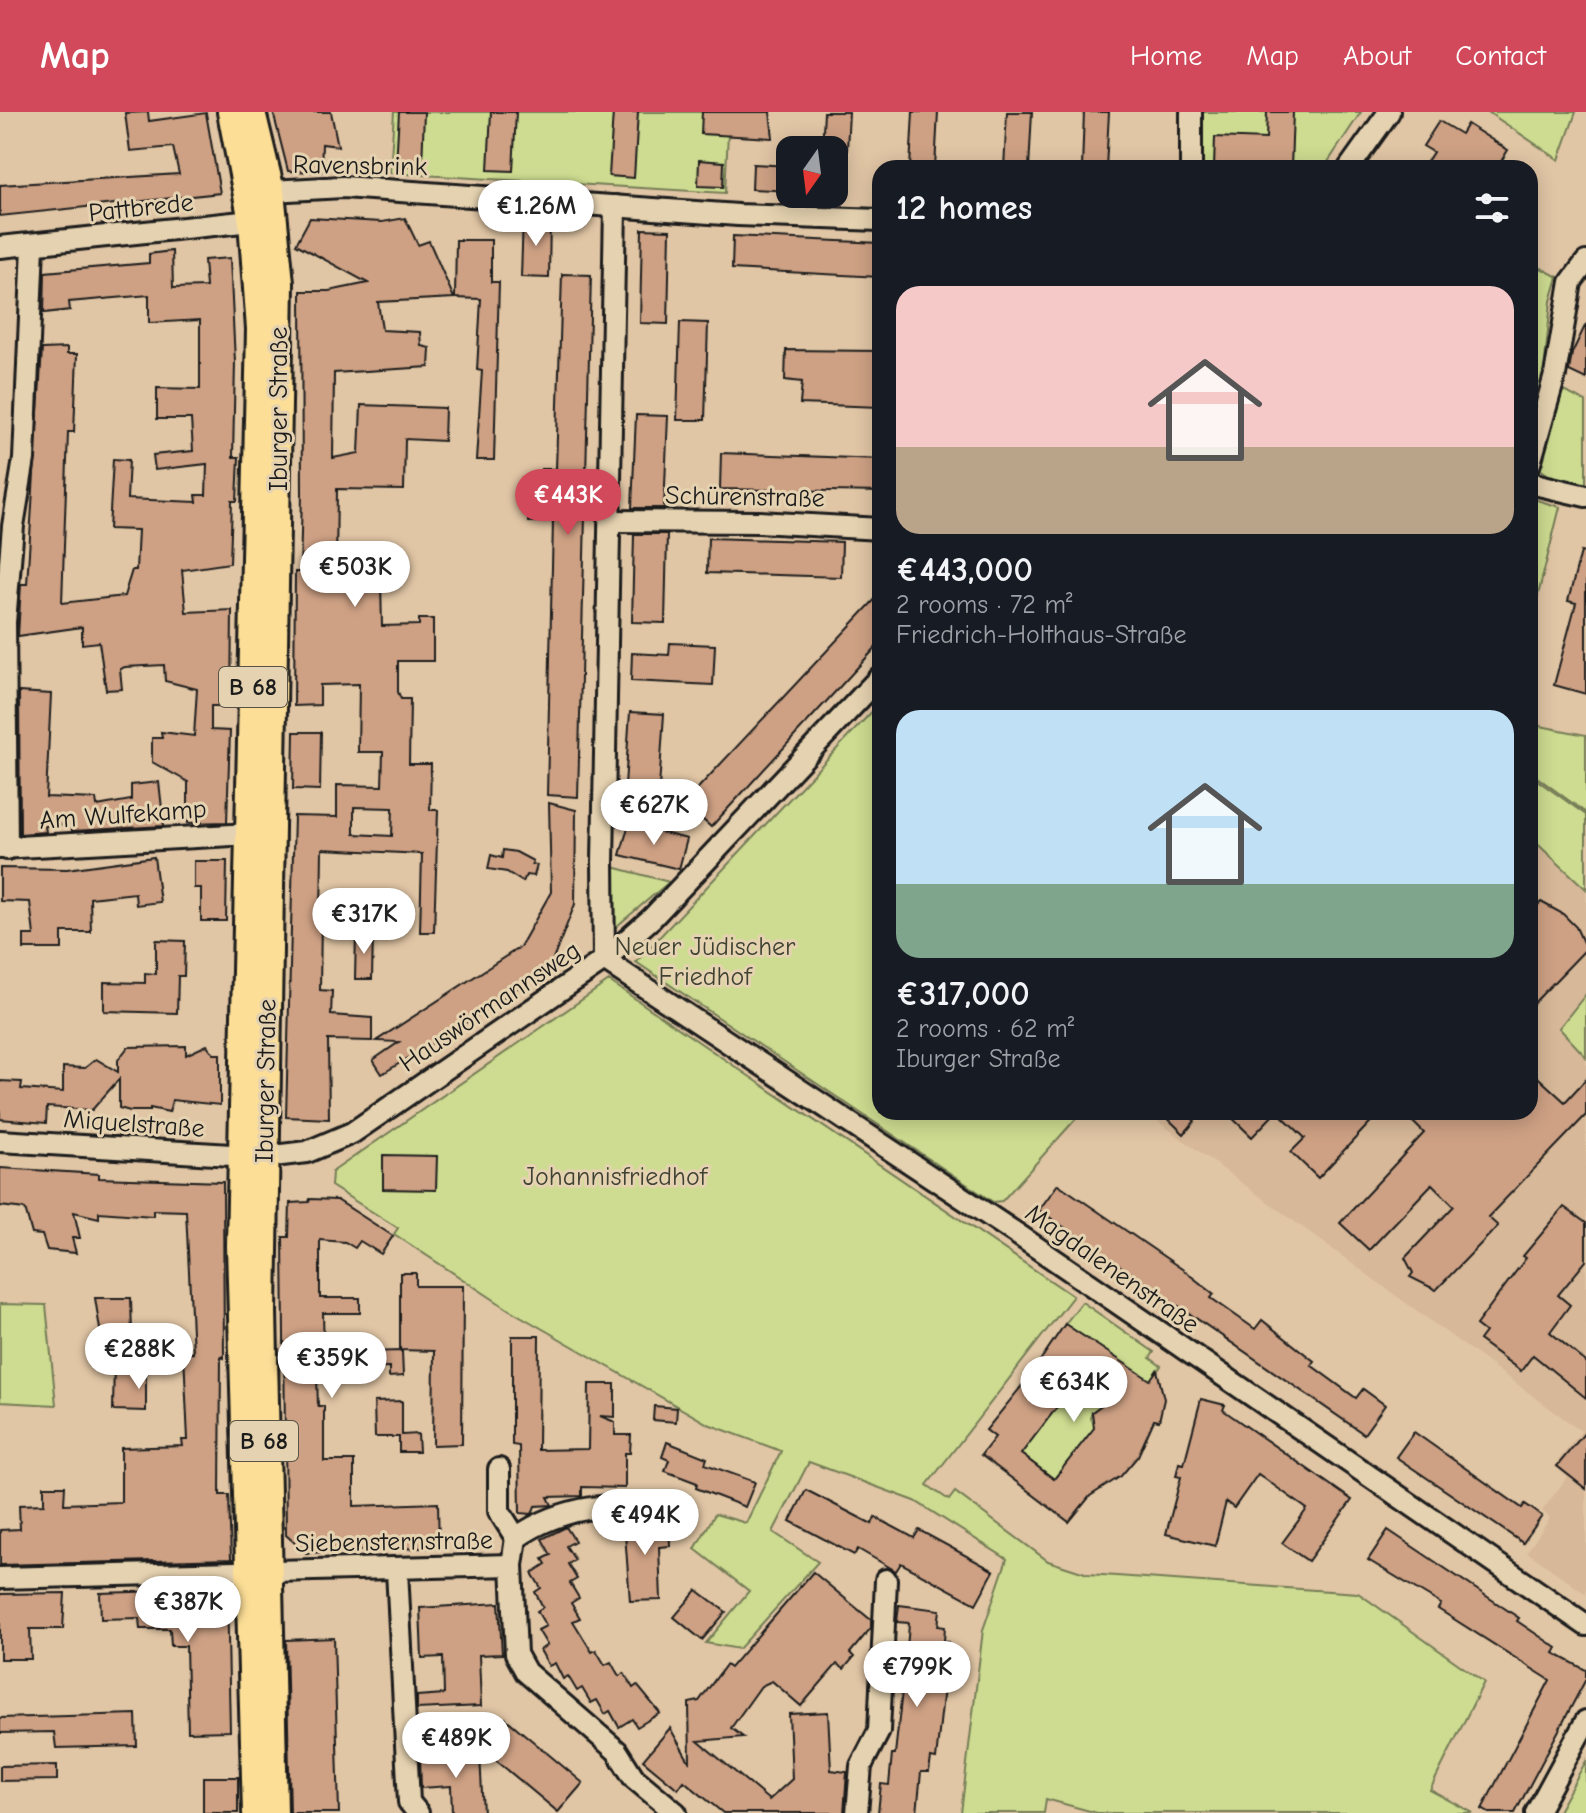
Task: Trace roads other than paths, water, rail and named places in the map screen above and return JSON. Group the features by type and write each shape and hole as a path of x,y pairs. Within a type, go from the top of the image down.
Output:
{"main road":[{"name":"Iburger Straße","path":"231,112 252,221 260,329 250,834 258,1571 256,1813"},
{"name":"Iburger Straße","path":"252,112 271,191 280,283 280,372 253,1156"},
{"name":"Iburger Straße","path":"258,1571 274,1813"}],"street":[{"path":"1191,112 1191,160"},
{"path":"1355,160 1389,112"},
{"name":"Ravensbrink","path":"271,191 343,187 872,220"},
{"path":"252,221 271,191"},
{"path":"604,960 603,862 615,206"},
{"name":"Pattbrede","path":"0,247 252,221"},
{"path":"4,848 5,622 13,526 24,459 33,246"},
{"path":"1538,435 1555,375 1571,282 1586,262"},
{"path":"1538,485 1586,496"},
{"name":"Schürenstraße","path":"610,521 759,522 872,529"},
{"name":"Hauswörmannsweg","path":"253,1156 307,1152 352,1133 604,960 661,909 872,685"},
{"name":"Am Wulfekamp","path":"4,848 250,834"},
{"name":"Magdalenenstraße","path":"604,960 1020,1236 1586,1625"},
{"name":"Miquelstraße","path":"0,1141 253,1156"},
{"path":"499,1469 499,1511 516,1538 512,1565"},
{"path":"516,1538 540,1521 580,1508 678,1506"},
{"name":"Siebensternstraße","path":"0,1578 512,1565 516,1654 526,1672 617,1751 634,1778 676,1813"},
{"path":"397,1570 409,1802 418,1813"},
{"path":"857,1813 861,1766 879,1731 886,1580"},
{"path":"1536,1813 1586,1721"}],"park label":[{"name":"Neuer Jüdischer Friedhof","path":"705,962"},
{"name":"Johannisfriedhof","path":"615,1177"}]}
